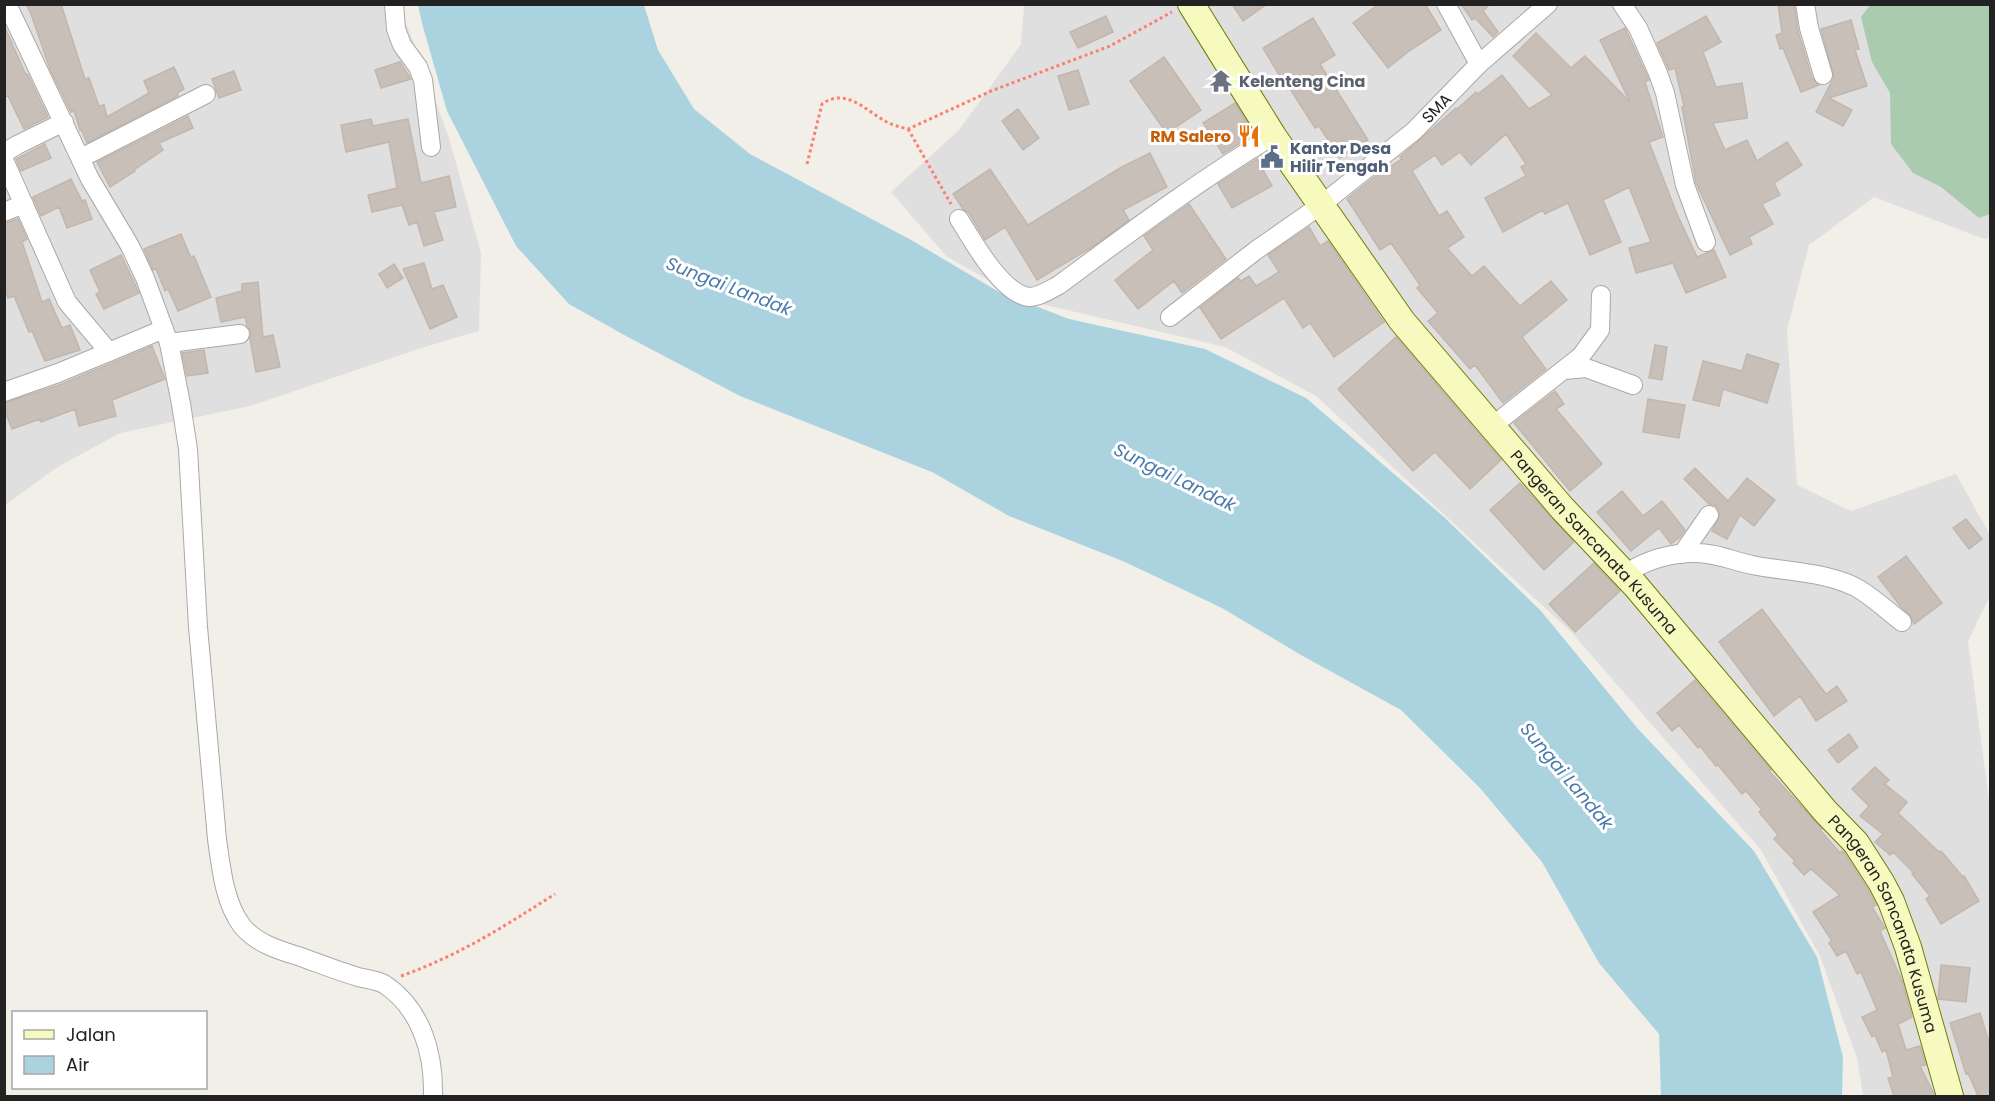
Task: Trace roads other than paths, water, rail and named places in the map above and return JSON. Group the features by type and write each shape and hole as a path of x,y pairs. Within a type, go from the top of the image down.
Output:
{"street":[{"path":"7,4 90,179 130,246 145,278 166,336 188,449 209,769 221,870 233,908 237,918 249,933 271,947 383,983 402,999 424,1036 431,1060 433,1096"},
{"path":"394,4 396,28 402,45 418,67 423,80 431,147"},
{"path":"1446,4 1479,64"},
{"name":"SMA","path":"1170,317 1255,251 1321,205 1414,131 1479,64 1548,4"},
{"path":"1622,4 1638,28 1658,73 1665,93 1680,168 1706,242"},
{"path":"1805,4 1809,28 1823,75"},
{"name":"Pangeran Sancanata Kusuma","path":"1182,8 1402,321 1562,508 1630,580 1776,755 1856,843 1891,901 1908,948 1950,1096"},
{"path":"81,158 206,94"},
{"path":"4,153 64,122"},
{"path":"959,219 1002,280 1014,291 1029,297 1040,295 1059,285 1222,166 1273,136"},
{"path":"4,160 67,302 109,352"},
{"path":"4,212 24,204"},
{"path":"1491,427 1581,356 1598,335 1602,322 1601,295"},
{"path":"4,392 109,352 166,336 240,334"},
{"path":"1564,370 1586,368 1633,385"},
{"path":"1682,554 1709,515"},
{"path":"1630,580 1639,565 1696,552 1757,566 1822,576 1846,584 1862,590 1902,622"}],"water":[{"name":"Sungai Landak","path":"418,5 644,5 658,50 694,109 750,154 913,241 999,292 1069,319 1205,349 1306,398 1444,517 1541,611 1638,729 1754,851 1817,957 1843,1057 1842,1096 1661,1096 1659,1034 1599,963 1542,862 1480,788 1401,710 1222,608 1125,562 1009,516 932,472 740,396 569,304 516,246 447,111"}],"place":[{"name":"Kelenteng Cina","path":"1221,81"},
{"name":"RM Salero","path":"1249,136"},
{"name":"Kantor Desa Hilir Tengah","path":"1272,157"}]}
